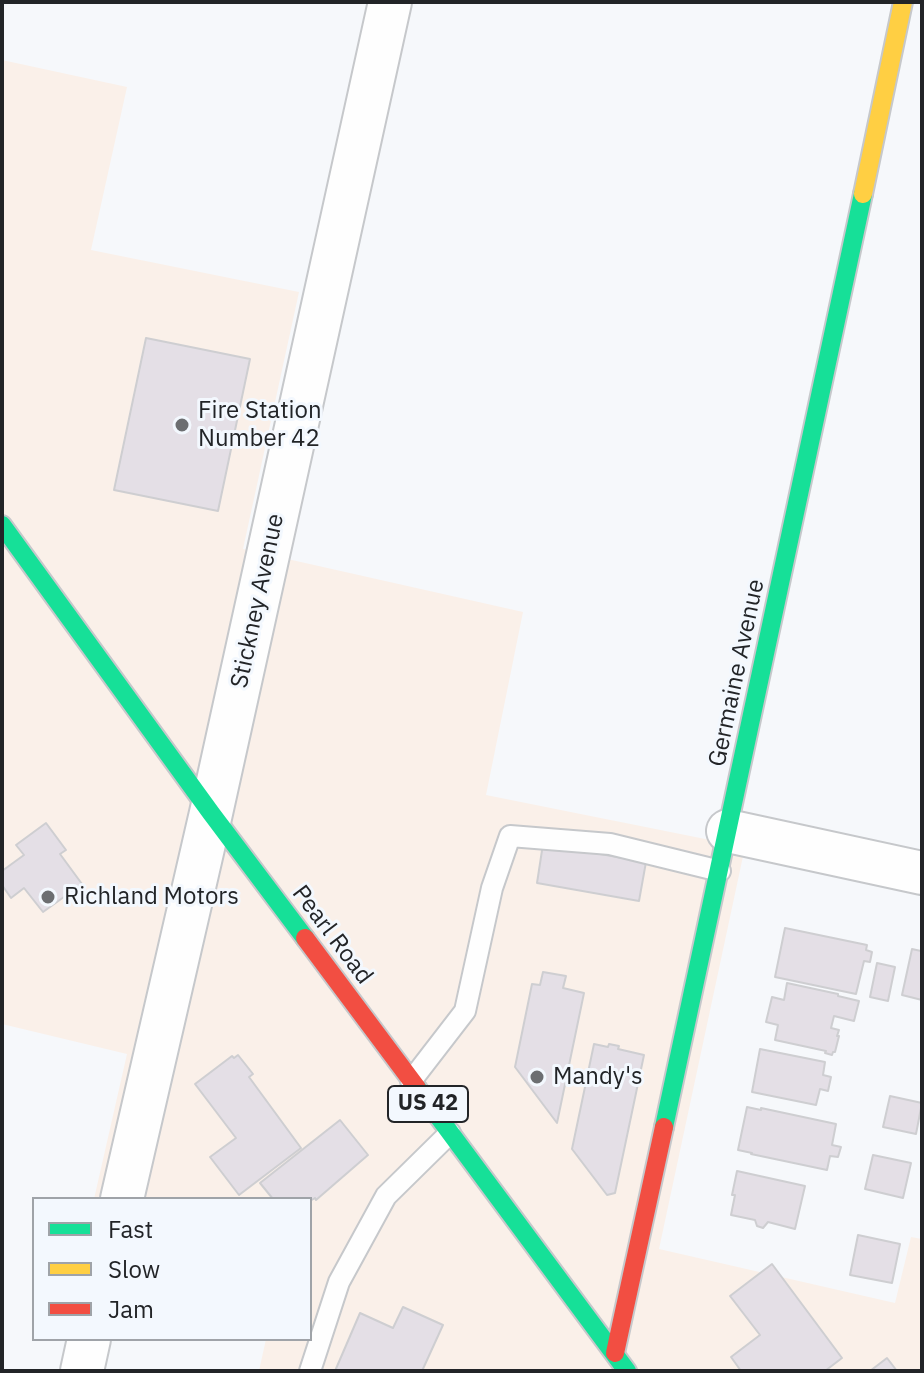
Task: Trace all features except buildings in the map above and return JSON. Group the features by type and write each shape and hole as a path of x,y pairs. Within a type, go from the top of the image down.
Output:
{"street":[{"name":"Stickney Avenue","path":"122,1197 211,813 390,2"},
{"name":"Germaine Avenue","path":"615,1353 903,2"},
{"name":"Pearl Road","path":"2,525 211,813 627,1371"},
{"path":"724,851 922,873"},
{"path":"82,1371 89,1341"}],"lane":[{"path":"411,1081 465,1011 492,888 510,836 724,851"},
{"path":"310,1371 339,1282 386,1196 450,1133"}],"shaded area":[{"path":"2,60 127,87 91,250 299,292 243,549 523,612 486,795 745,847 659,1249 895,1303 911,1237 922,1239 922,1371 259,1371 266,1341 312,1341 312,1197 94,1197 127,1054 2,1024"}],"traffic: fast":[{"path":"664,1127 863,194"},
{"path":"2,525 305,938"},
{"path":"417,1088 627,1371"}],"traffic: slow":[{"path":"863,194 903,2"}],"traffic: jam":[{"path":"305,938 417,1088"},
{"path":"615,1353 664,1127"}],"place":[{"name":"Fire Station Number 42","path":"182,425"},
{"name":"Richland Motors","path":"48,897"},
{"name":"Mandy's","path":"537,1077"}]}
